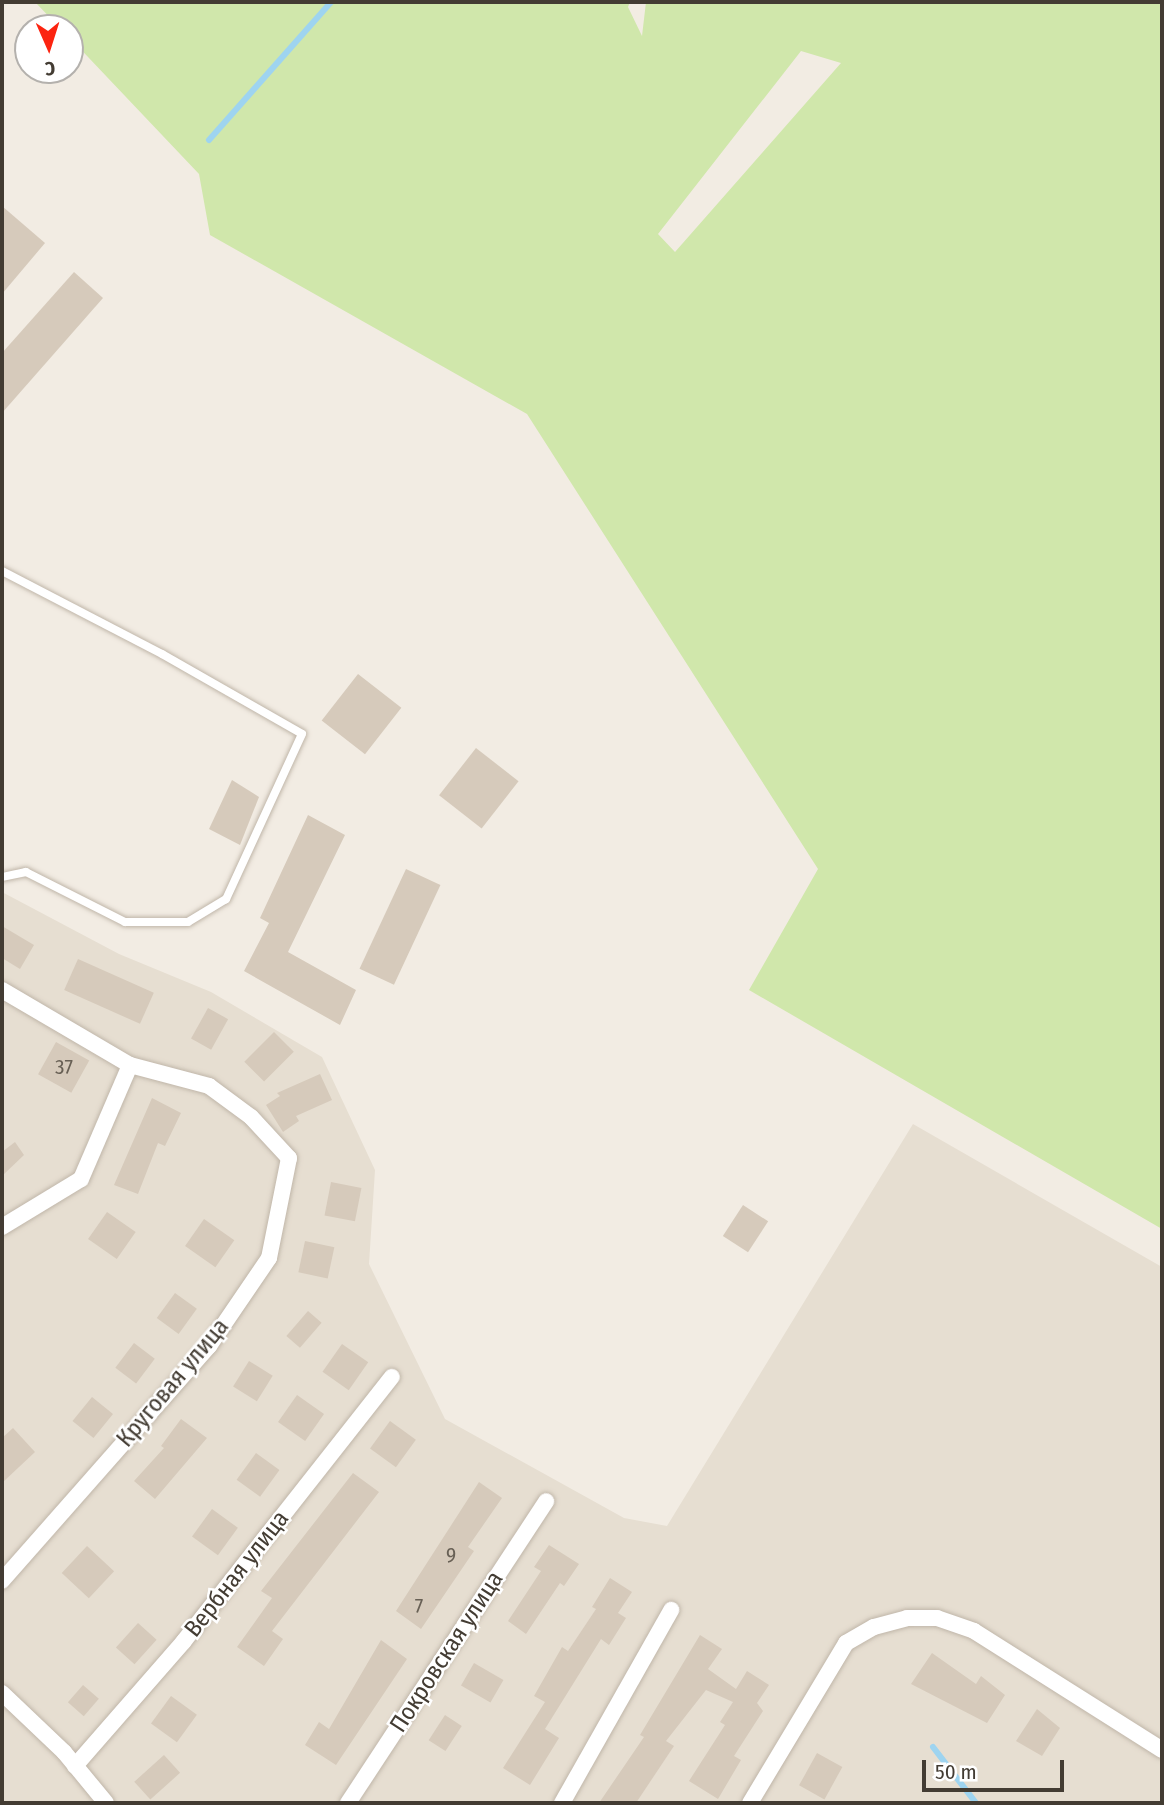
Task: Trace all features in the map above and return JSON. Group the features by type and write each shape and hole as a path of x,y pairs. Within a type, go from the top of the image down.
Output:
{"street":[{"name":"Круговая улица","path":"2,990 130,1065 209,1086 251,1117 289,1158 269,1258 209,1346 2,1581"},
{"path":"2,1227 81,1179 130,1065"},
{"name":"Вербная улица","path":"75,1766 184,1640 392,1377"},
{"name":"Покровская улица","path":"348,1803 546,1501"},
{"path":"562,1803 671,1610"},
{"path":"750,1803 846,1643 874,1627 907,1618 937,1618 975,1631 1162,1750"},
{"path":"2,1693 75,1766 106,1803"}],"lane":[{"path":"2,571 162,654 302,734 226,899 188,922 125,922 26,872 2,877"}],"shaded area":[{"path":"2,892 119,954 211,992 322,1057 375,1170 369,1264 445,1419 624,1518 667,1526 913,1124 1162,1267 1162,1803 2,1803"}],"green space":[{"path":"35,2 630,2 628,7 642,36 646,2 1162,2 1162,1229 749,990 818,869 527,414 210,235 199,174 84,53 84,14 47,14","holes":["801,51 841,63 675,252 658,234"]}],"building":[{"path":"2,206 45,243 2,294"},
{"path":"74,272 103,298 2,413 2,353"},
{"path":"358,674 401,708 365,754 322,720"},
{"path":"476,748 519,781 482,829 439,795"},
{"path":"232,780 259,797 240,845 209,829"},
{"path":"308,815 345,835 288,952 356,990 340,1025 244,971 269,923 260,918"},
{"path":"406,869 440,885 394,985 360,969"},
{"path":"2,926 34,945 20,969 2,958"},
{"path":"78,959 154,993 140,1024 64,990"},
{"path":"208,1008 228,1019 211,1050 191,1039"},
{"path":"274,1032 294,1052 264,1081 244,1062"},
{"path":"56,1042 89,1060 71,1093 38,1074"},
{"path":"320,1074 332,1100 296,1116 299,1121 283,1132 266,1105 280,1096 277,1093"},
{"path":"152,1098 181,1113 165,1146 158,1143 138,1194 114,1185"},
{"path":"15,1142 24,1155 2,1176 2,1152"},
{"path":"331,1182 361,1188 355,1221 325,1215"},
{"path":"743,1205 768,1221 748,1252 723,1236"},
{"path":"107,1212 136,1232 117,1259 88,1239"},
{"path":"204,1219 234,1240 215,1267 185,1246"},
{"path":"305,1241 334,1247 328,1279 298,1272"},
{"path":"175,1293 197,1309 179,1334 157,1318"},
{"path":"308,1311 322,1323 300,1348 286,1336"},
{"path":"134,1343 155,1359 136,1383 115,1368"},
{"path":"342,1344 368,1362 349,1390 322,1372"},
{"path":"249,1361 273,1376 257,1401 233,1386"},
{"path":"297,1395 324,1414 305,1441 278,1422"},
{"path":"92,1397 113,1414 93,1438 72,1421"},
{"path":"181,1419 207,1438 155,1499 134,1481 164,1448 161,1446"},
{"path":"390,1421 416,1440 396,1467 370,1449"},
{"path":"13,1428 35,1452 2,1483 2,1438"},
{"path":"256,1453 279,1470 260,1497 237,1480"},
{"path":"353,1473 379,1492 272,1631 283,1639 264,1666 237,1647 272,1598 261,1591"},
{"path":"479,1482 502,1498 468,1547 474,1551 421,1629 396,1611"},
{"path":"212,1509 238,1528 218,1555 192,1537"},
{"path":"549,1545 579,1564 564,1586 560,1583 526,1634 508,1621 541,1571 534,1567"},
{"path":"87,1546 114,1571 89,1598 62,1573"},
{"path":"610,1578 632,1592 618,1613 626,1618 609,1645 601,1639 545,1729 559,1738 530,1785 503,1768 545,1702 534,1696 562,1647 568,1651 596,1609 592,1607"},
{"path":"138,1623 157,1640 134,1664 116,1648"},
{"path":"700,1635 722,1649 708,1669 736,1689 747,1671 769,1685 757,1703 763,1711 734,1756 741,1760 718,1799 689,1781 725,1725 720,1722 733,1702 706,1690 666,1741 674,1746 636,1803 599,1803 644,1737 640,1735"},
{"path":"381,1640 407,1659 336,1765 305,1745 319,1722 329,1729"},
{"path":"932,1653 976,1684 981,1676 1005,1695 987,1723 911,1684"},
{"path":"474,1663 503,1680 490,1703 461,1686"},
{"path":"83,1685 99,1699 84,1716 68,1702"},
{"path":"171,1696 197,1715 177,1742 151,1724"},
{"path":"1037,1709 1060,1728 1042,1756 1016,1741"},
{"path":"445,1715 462,1726 445,1751 429,1740"},
{"path":"817,1753 842,1767 824,1799 799,1785"},
{"path":"164,1755 180,1773 150,1800 134,1782"}],"waterway":[{"path":"209,140 331,2"},
{"path":"933,1747 976,1803"}]}
